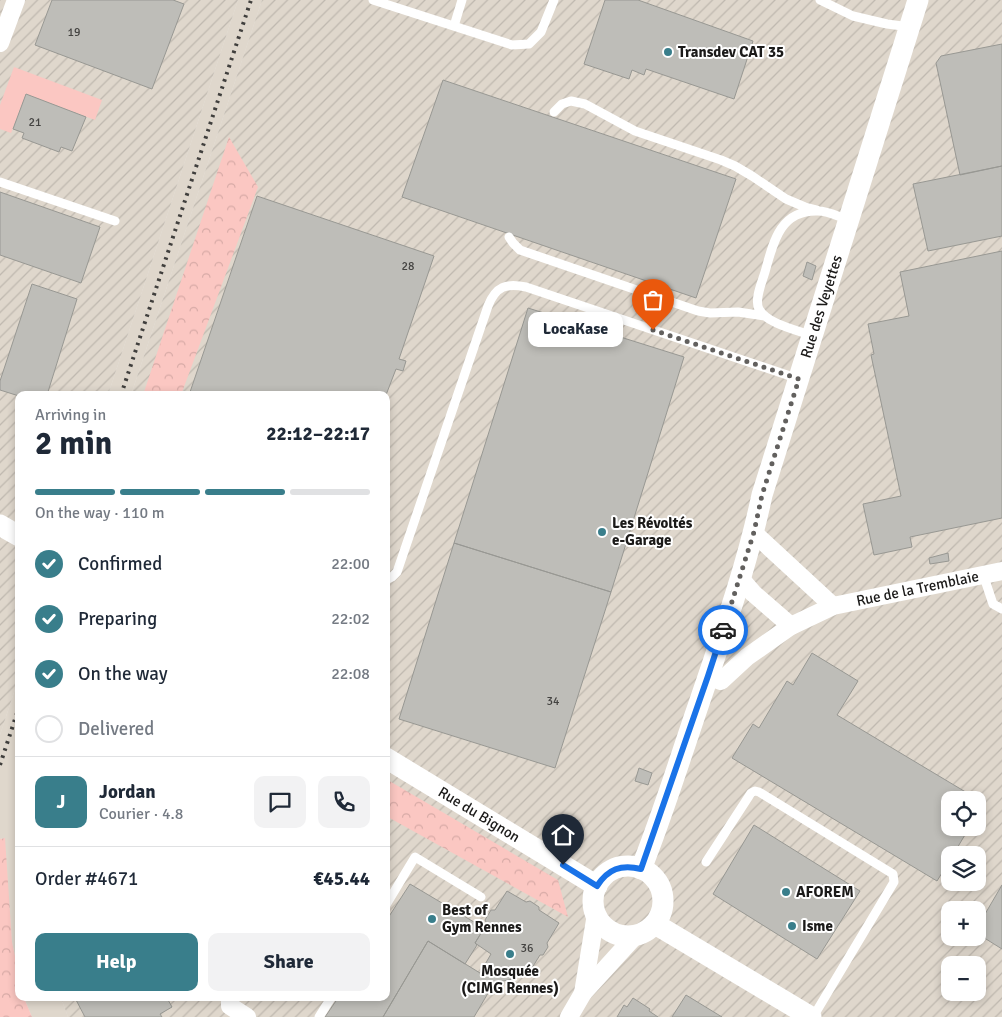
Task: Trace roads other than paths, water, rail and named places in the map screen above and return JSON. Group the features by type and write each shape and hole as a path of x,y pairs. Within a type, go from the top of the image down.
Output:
{"street":[{"path":"0,43 16,0"},
{"name":"Rue des Veyettes","path":"641,869 740,578 754,532 762,495 919,0"},
{"path":"0,524 15,533"},
{"path":"754,532 834,606"},
{"name":"Rue de la Tremblaie","path":"708,676 721,680 747,657 792,626 834,606 1002,571"},
{"path":"740,578 753,593 792,626"},
{"name":"Rue du Bignon","path":"390,760 597,886"},
{"path":"631,866 641,869 658,883 662,893 663,904 660,915 655,924 646,931 636,935 627,936 608,930 596,914 593,905 597,886 602,877 621,867 631,866"},
{"path":"583,993 596,914"},
{"path":"655,924 812,1017"},
{"path":"569,1017 583,993 636,935"},
{"path":"230,1001 230,1006 247,1017"}],"lane":[{"path":"373,0 512,45 529,44 541,32 554,0"},
{"path":"454,26 462,0"},
{"path":"820,0 854,16 910,27"},
{"path":"554,112 562,104 571,101 585,104 635,132 735,166 786,199 805,207 849,220"},
{"path":"0,182 114,222"},
{"path":"813,336 776,323 765,316 758,308 758,295 776,236 781,226 798,214 817,210"},
{"path":"509,237 520,250 698,311 710,313 738,312 765,316"},
{"path":"390,579 397,572 491,298 502,287 510,285 526,287 799,379"},
{"path":"983,574 993,604 1002,609"},
{"path":"706,862 751,793 755,791 893,874 894,882 812,1017"},
{"path":"390,898 415,857 481,898"},
{"path":"319,1017 328,1001"}],"railway":[{"path":"122,391 251,0"},
{"path":"0,765 15,719"}],"place":[{"name":"Transdev CAT 35","path":"668,52"},
{"name":"LocaKase","path":"653,330"},
{"name":"Les Révoltés e-Garage","path":"602,532"},
{"name":"AFOREM","path":"786,892"},
{"name":"Best of Gym Rennes","path":"432,919"},
{"name":"Isme","path":"792,926"},
{"name":"Mosquée (CIMG Rennes)","path":"510,954"}]}
